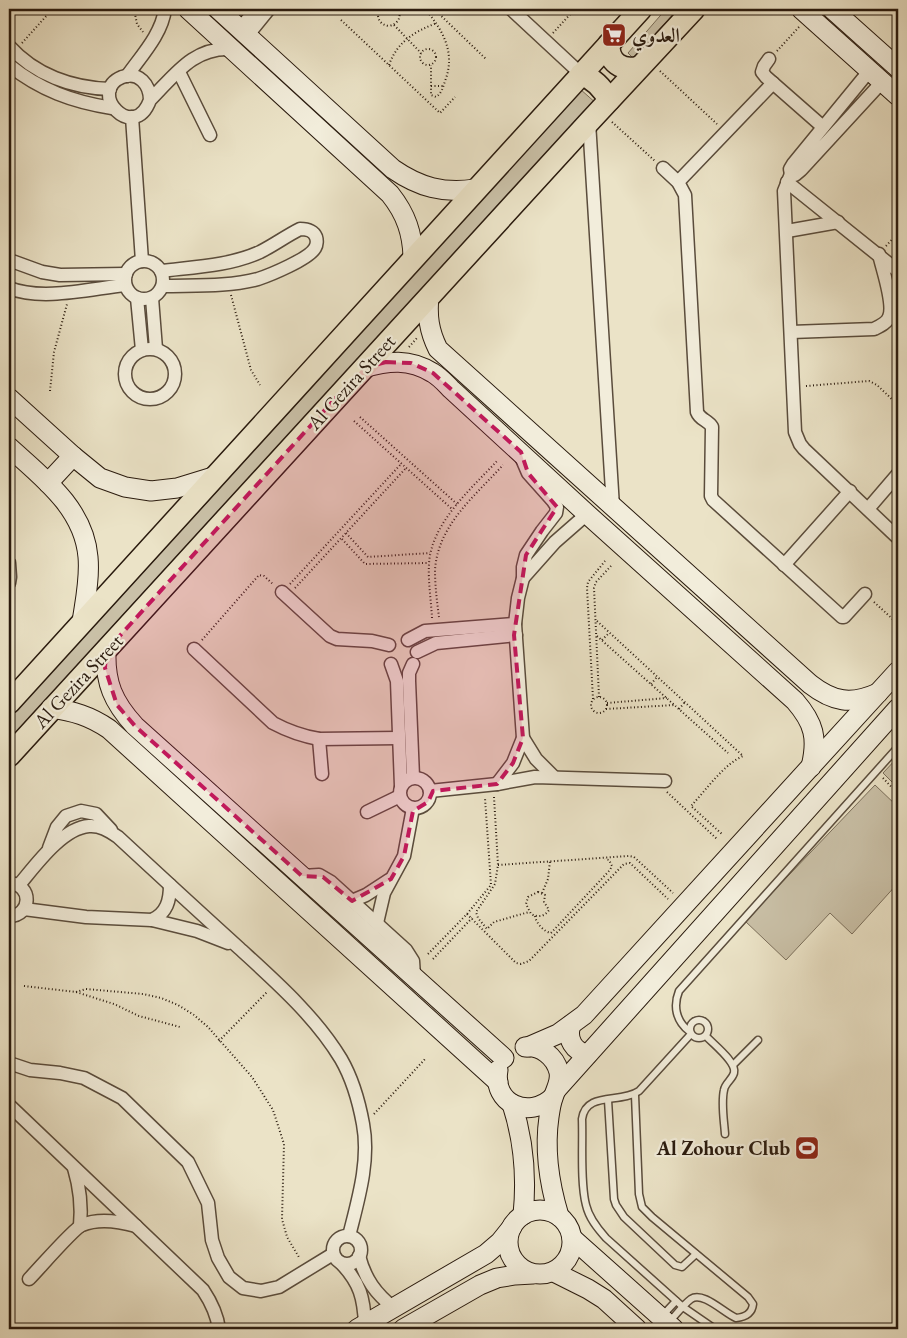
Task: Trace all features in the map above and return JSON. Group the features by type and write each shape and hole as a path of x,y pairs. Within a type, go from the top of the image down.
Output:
{"main road":[{"name":"Al Gezira Street","path":"9,703 413,260 475,189 641,9"},
{"name":"Al Gezira Street","path":"9,756 599,110 694,9"},
{"path":"609,44 611,58 618,66 628,69 643,63"},
{"path":"581,74 601,87 599,110"}],"street":[{"path":"127,76 162,24 165,9"},
{"path":"188,9 380,184 397,203 408,224 413,260"},
{"path":"218,9 393,169 412,181 436,190 456,191 475,189"},
{"path":"243,32 257,9"},
{"path":"243,32 269,9"},
{"path":"511,9 581,74"},
{"path":"832,9 898,68"},
{"path":"805,12 898,96"},
{"path":"150,100 198,55 208,50 232,49"},
{"path":"10,52 59,80 93,89 110,89"},
{"path":"769,59 762,72 822,127"},
{"path":"9,65 37,85 55,94 83,103 112,108 124,116 132,117 140,114 147,108 150,92 147,85 142,79 135,76 120,78 110,89 109,99 112,108"},
{"path":"179,72 210,135"},
{"path":"876,76 822,127 791,167 784,191 793,387 796,432 800,444 898,538"},
{"path":"789,178 801,170 876,76"},
{"path":"678,182 773,84"},
{"path":"599,110 613,508"},
{"path":"132,117 142,261"},
{"path":"663,168 678,182 685,195 697,412 712,427 711,496 842,617 865,594"},
{"path":"380,184 393,169"},
{"path":"789,178 838,222 898,271"},
{"path":"787,231 838,222"},
{"path":"161,271 214,265 246,257 270,247 300,228 306,229 316,236 317,243 315,249 308,256 257,279 228,283 163,286"},
{"path":"791,332 874,329 887,321 891,310 879,254"},
{"path":"9,260 42,272 60,275 126,279"},
{"path":"142,261 150,262 161,271 163,286 157,295 145,300 137,298 128,291 126,279 130,267 135,263 142,261"},
{"path":"9,288 42,295 70,292 126,279"},
{"path":"429,296 427,315 430,333 438,349 810,684 822,693 835,699 850,701 864,699 878,693"},
{"path":"137,298 142,350"},
{"path":"152,298 156,350"},
{"path":"142,350 156,350 166,354 172,361 175,371 174,381 170,390 162,396 152,399 142,397 133,392 126,379 127,364 133,356 142,350"},
{"path":"363,368 386,362 411,363 433,373 452,389 587,514 795,700 807,714 814,731 815,749 811,767"},
{"path":"452,389 464,374"},
{"path":"9,398 100,478 125,487 151,491 176,488 216,476"},
{"path":"9,447 48,483 71,508 82,531 88,556 88,582 82,622"},
{"path":"492,785 513,763 523,738 515,629 518,598 526,556 554,516 556,507 528,472 523,463 521,452"},
{"path":"48,483 73,456"},
{"path":"868,509 898,474"},
{"path":"784,565 850,491"},
{"path":"523,578 555,542 587,514"},
{"path":"9,563 9,583"},
{"path":"284,595 330,636 337,639 390,644"},
{"path":"367,812 400,791 404,782 413,777 425,781 430,791 428,802 419,808 414,808 405,805 400,791 397,681 387,654 390,644 398,639 408,640 425,631 515,629"},
{"path":"417,652 436,643 515,629"},
{"path":"408,640 414,645 417,652 409,672 413,777"},
{"path":"194,649 273,723 295,734 319,739 398,738"},
{"path":"106,651 108,684 117,705 135,726 504,1058"},
{"path":"390,664 399,668 412,664"},
{"path":"898,670 590,1008 571,1025 550,1037 515,1050 504,1058 498,1069 498,1082 505,1098 512,1104 526,1108 534,1108 547,1102 898,708"},
{"path":"795,700 810,684"},
{"path":"51,708 82,714 96,720 121,740 498,1082"},
{"path":"121,740 135,726"},
{"path":"523,738 536,759 554,777"},
{"path":"319,739 322,774"},
{"path":"430,791 492,785 535,777 660,781"},
{"path":"377,923 382,900 404,856 414,808"},
{"path":"9,916 19,914 24,909 26,903 24,890 14,884 48,853 75,829 90,826 105,829 118,837 277,982 326,1036 342,1061 354,1087 364,1125 364,1173 349,1236"},
{"path":"302,876 313,874 323,877 377,923 406,950 412,961 414,976"},
{"path":"352,901 366,895 391,879"},
{"path":"152,920 159,916 166,907 170,896 170,885"},
{"path":"24,909 86,917 152,920 197,931 240,949"},
{"path":"571,1025 569,1035 572,1044 579,1051 588,1054"},
{"path":"473,1059 484,1051 488,1043"},
{"path":"528,1046 537,1048 551,1057 559,1072 559,1081 547,1137 547,1157 553,1196 559,1216"},
{"path":"9,1063 30,1070 84,1078 122,1098 188,1162 208,1203 212,1240 218,1258 229,1277 244,1288 261,1291 279,1287 306,1270 337,1258 352,1264 360,1256"},
{"path":"512,1104 520,1133 526,1170 525,1193 517,1221 508,1239 509,1250 514,1261 522,1269 533,1274"},
{"path":"9,1105 203,1290 211,1301 219,1329"},
{"path":"73,1166 80,1185 80,1226"},
{"path":"361,1327 481,1256 500,1242 517,1221 531,1211 541,1210 559,1216 565,1222 572,1238 572,1246 567,1261 554,1272 544,1275 515,1275 493,1280 480,1285 403,1329"},
{"path":"29,1279 80,1226 99,1221 119,1221 138,1227"},
{"path":"361,1327 362,1297 354,1279 337,1258 333,1244 340,1237 349,1236 357,1240 364,1272 371,1285 394,1308"},
{"path":"572,1238 667,1324"},
{"path":"481,1256 490,1264 493,1280"},
{"path":"588,1289 591,1274 603,1266"},
{"path":"554,1272 604,1299 637,1329"}],"lane":[{"path":"715,1329 683,1307 597,1228 586,1205 584,1192 583,1112 586,1106 592,1102 626,1098 640,1091 690,1032 690,1027 694,1022 700,1020 708,1026 708,1034 703,1038 696,1038 690,1032 681,1023 676,1013 679,991 898,747"},
{"path":"706,1036 733,1065 734,1073 725,1085 723,1092 725,1134"},
{"path":"733,1065 758,1040"},
{"path":"635,1094 640,1201 646,1213 751,1300 752,1309 747,1316 736,1318 703,1297 695,1297 667,1324"},
{"path":"608,1100 614,1198 620,1212 675,1265 682,1267 696,1254"},
{"path":"667,1324 676,1301"}],"path":[{"path":"134,9 137,24 152,41"},
{"path":"375,9 379,10 378,15 381,23 385,26 394,25 400,19 398,9"},
{"path":"425,9 437,23 446,39 450,56 447,77 441,93 436,97 431,96 431,66"},
{"path":"434,9 487,60"},
{"path":"545,41 575,9"},
{"path":"769,59 805,12"},
{"path":"10,52 49,13"},
{"path":"341,20 440,113 455,97"},
{"path":"389,65 392,56 406,38 418,30 437,23"},
{"path":"394,25 421,53 422,63 431,66"},
{"path":"421,53 428,49 435,52 437,59 431,66"},
{"path":"643,63 726,132"},
{"path":"431,86 443,86"},
{"path":"599,110 663,168"},
{"path":"879,254 898,233"},
{"path":"228,283 251,370 260,385"},
{"path":"50,392 54,352 70,292"},
{"path":"396,362 429,325"},
{"path":"793,387 869,381 877,385 898,405"},
{"path":"360,417 457,504"},
{"path":"354,422 452,509"},
{"path":"436,630 428,563 436,536 452,509 498,460"},
{"path":"284,595 401,464"},
{"path":"436,630 435,571 441,544 452,520 503,466"},
{"path":"284,595 346,533 406,468"},
{"path":"346,533 368,557 431,553"},
{"path":"341,538 365,564 428,563"},
{"path":"605,561 588,582 593,699 591,706 594,712 601,713 606,709 675,705"},
{"path":"599,697 594,588 596,582 611,566"},
{"path":"194,649 259,575 264,576 284,595"},
{"path":"588,588 594,588"},
{"path":"865,594 898,624"},
{"path":"597,622 743,756 729,765 687,810"},
{"path":"602,640 609,633"},
{"path":"597,636 728,753"},
{"path":"651,684 657,677"},
{"path":"593,699 599,697 607,703"},
{"path":"607,703 668,698"},
{"path":"679,709 685,702"},
{"path":"606,709 607,703"},
{"path":"876,771 898,794"},
{"path":"660,781 718,840"},
{"path":"492,785 498,865 495,884 476,912 478,918 487,928 494,922 528,912 535,916 543,916 549,910 545,905 545,895 542,893"},
{"path":"428,954 467,914 491,885 492,785"},
{"path":"691,806 723,835"},
{"path":"498,865 629,856 634,857 673,893"},
{"path":"535,916 539,925 546,932 551,933 610,870 612,866 608,860 603,858"},
{"path":"542,893 548,879 550,862"},
{"path":"467,914 516,963 521,964 529,961 624,864 630,863 668,899"},
{"path":"528,912 526,904 528,897 534,893 542,893"},
{"path":"433,959 472,918"},
{"path":"219,1041 277,982"},
{"path":"24,986 76,992 114,1004 139,1016 180,1027"},
{"path":"76,992 86,989 143,994 161,998 178,1005 194,1014 208,1027 252,1077 273,1110 284,1144 282,1219 287,1237 306,1270"},
{"path":"364,1125 426,1058"}],"highlighted area":[{"path":"386,362 411,363 433,373 521,452 528,473 557,507 526,555 514,635 523,738 513,763 497,784 433,791 428,802 413,811 404,856 391,879 352,901 323,877 302,876 135,726 117,705 105,668 106,651 363,368"}],"shaded area":[{"path":"666,9 678,9 633,58 628,53"},
{"path":"580,89 597,104 9,743 9,719 306,394"},
{"path":"898,757 898,788 883,773"},
{"path":"875,785 898,807 898,883 852,934 830,913 786,960 745,921"}],"place":[{"name":"العدوي","path":"614,35"},
{"name":"Al Zohour Club","path":"807,1148"}]}
